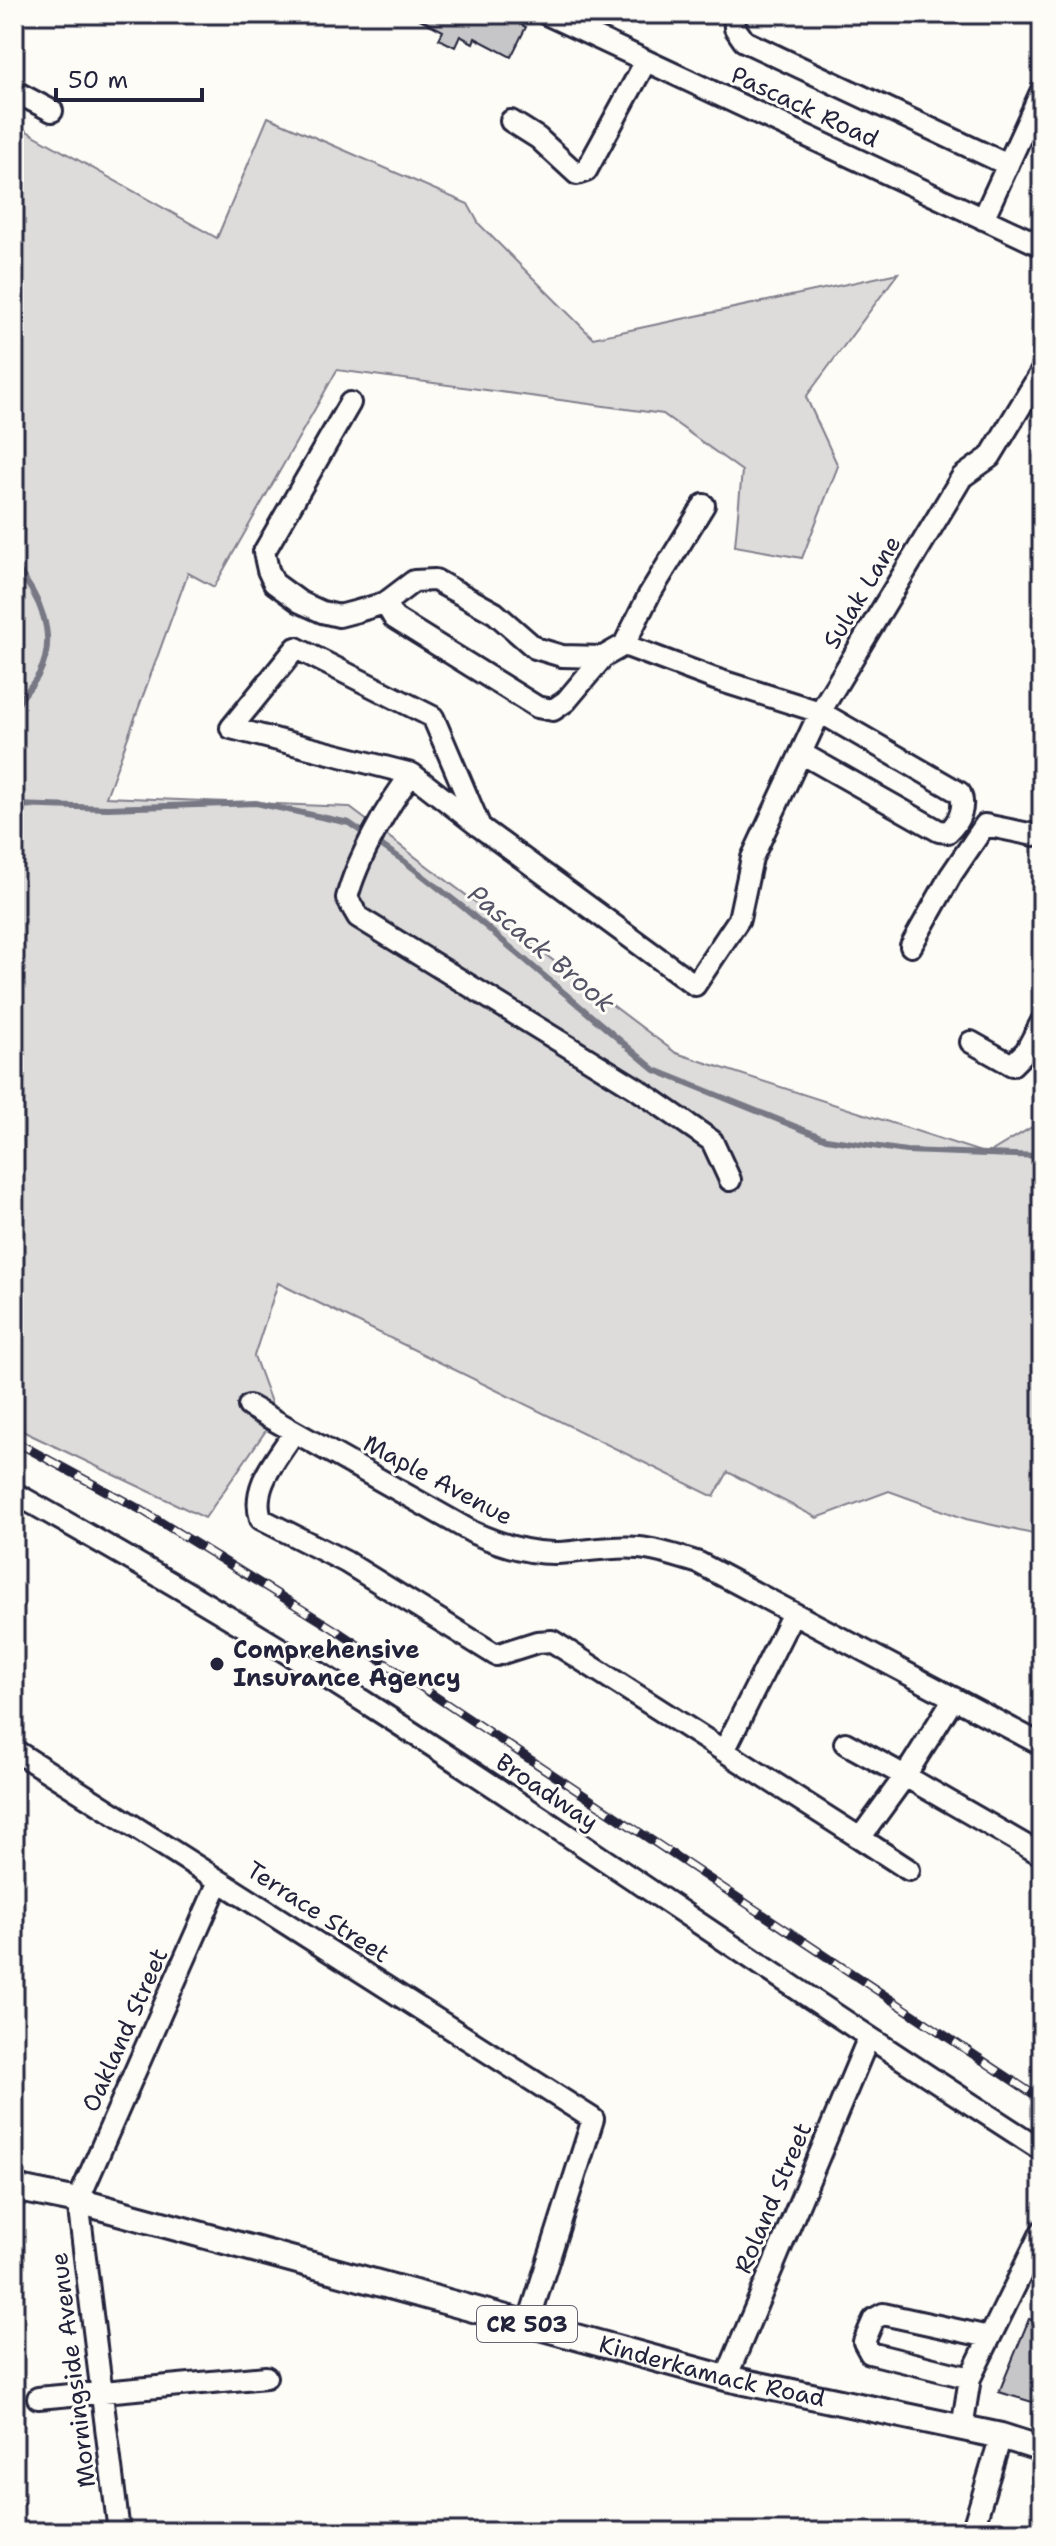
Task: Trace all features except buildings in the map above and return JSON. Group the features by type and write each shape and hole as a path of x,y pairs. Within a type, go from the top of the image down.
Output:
{"main road":[{"name":"Kinderkamack Road","path":"14,2188 78,2201 726,2378 1001,2436 1042,2449"}],"street":[{"path":"734,14 735,28 744,41 1008,165"},
{"name":"Pascack Road","path":"556,16 1042,246"},
{"path":"511,121 538,138 577,174 586,171 646,61"},
{"path":"983,219 1042,90"},
{"path":"14,91 52,111"},
{"name":"Sulak Lane","path":"480,827 695,985 739,919 752,858 820,712 962,477 990,457 1042,371"},
{"path":"350,403 264,552 274,583 300,602 339,616 385,603 414,581 435,580 495,613 535,648 562,656 603,657"},
{"path":"385,603 394,618 537,707 553,710 566,701 603,657 624,645 649,595 704,505"},
{"path":"624,645 715,679 820,712 960,793 964,802 953,827 948,832 939,831 801,753"},
{"path":"296,648 433,717 480,827 412,774 231,728 296,648"},
{"path":"412,774 400,789 352,879 347,898 358,917 637,1089 712,1141 730,1180"},
{"path":"911,946 951,875 985,825 1039,835"},
{"path":"971,1042 1012,1065 1026,1051 1042,1021"},
{"name":"Maple Avenue","path":"249,1406 474,1533 499,1544 528,1551 557,1553 637,1548 669,1553 699,1563 1042,1745"},
{"path":"294,1432 259,1488 257,1506 261,1519 346,1562 496,1655 537,1642 552,1641 909,1870"},
{"name":"Broadway","path":"14,1493 203,1602 377,1710 868,2039 1042,2150"},
{"path":"724,1751 793,1613"},
{"path":"860,1838 905,1776 954,1698"},
{"path":"845,1743 1042,1855"},
{"name":"Terrace Street","path":"14,1750 593,2119 528,2324"},
{"name":"Oakland Street","path":"78,2201 219,1881"},
{"name":"Roland Street","path":"726,2378 868,2039"},
{"name":"Morningside Avenue","path":"78,2201 119,2532"},
{"path":"962,2428 970,2378 1042,2231"},
{"path":"970,2378 870,2353 864,2342 874,2319 883,2314 989,2337"},
{"path":"38,2398 266,2377"},
{"path":"972,2532 1001,2436"}],"shaded area":[{"path":"268,117 468,204 479,224 593,338 898,273 806,397 838,466 802,558 735,546 742,471 663,414 337,370 214,587 188,573 106,797 349,807 676,1053 987,1154 1042,1121 1042,1536 966,1519 889,1491 817,1518 728,1472 714,1497 278,1283 254,1356 276,1416 205,1518 14,1427 14,124 217,238"}],"waterway":[{"name":"Pascack Brook","path":"14,565 38,603 47,645 39,674 14,711"},
{"name":"Pascack Brook","path":"14,805 108,808 256,803 349,823 464,908 655,1070 826,1139 906,1151 1042,1156"}],"railway":[{"path":"14,1441 143,1511 334,1629 1042,2100"}],"place":[{"name":"Comprehensive Insurance Agency","path":"217,1664"}]}
